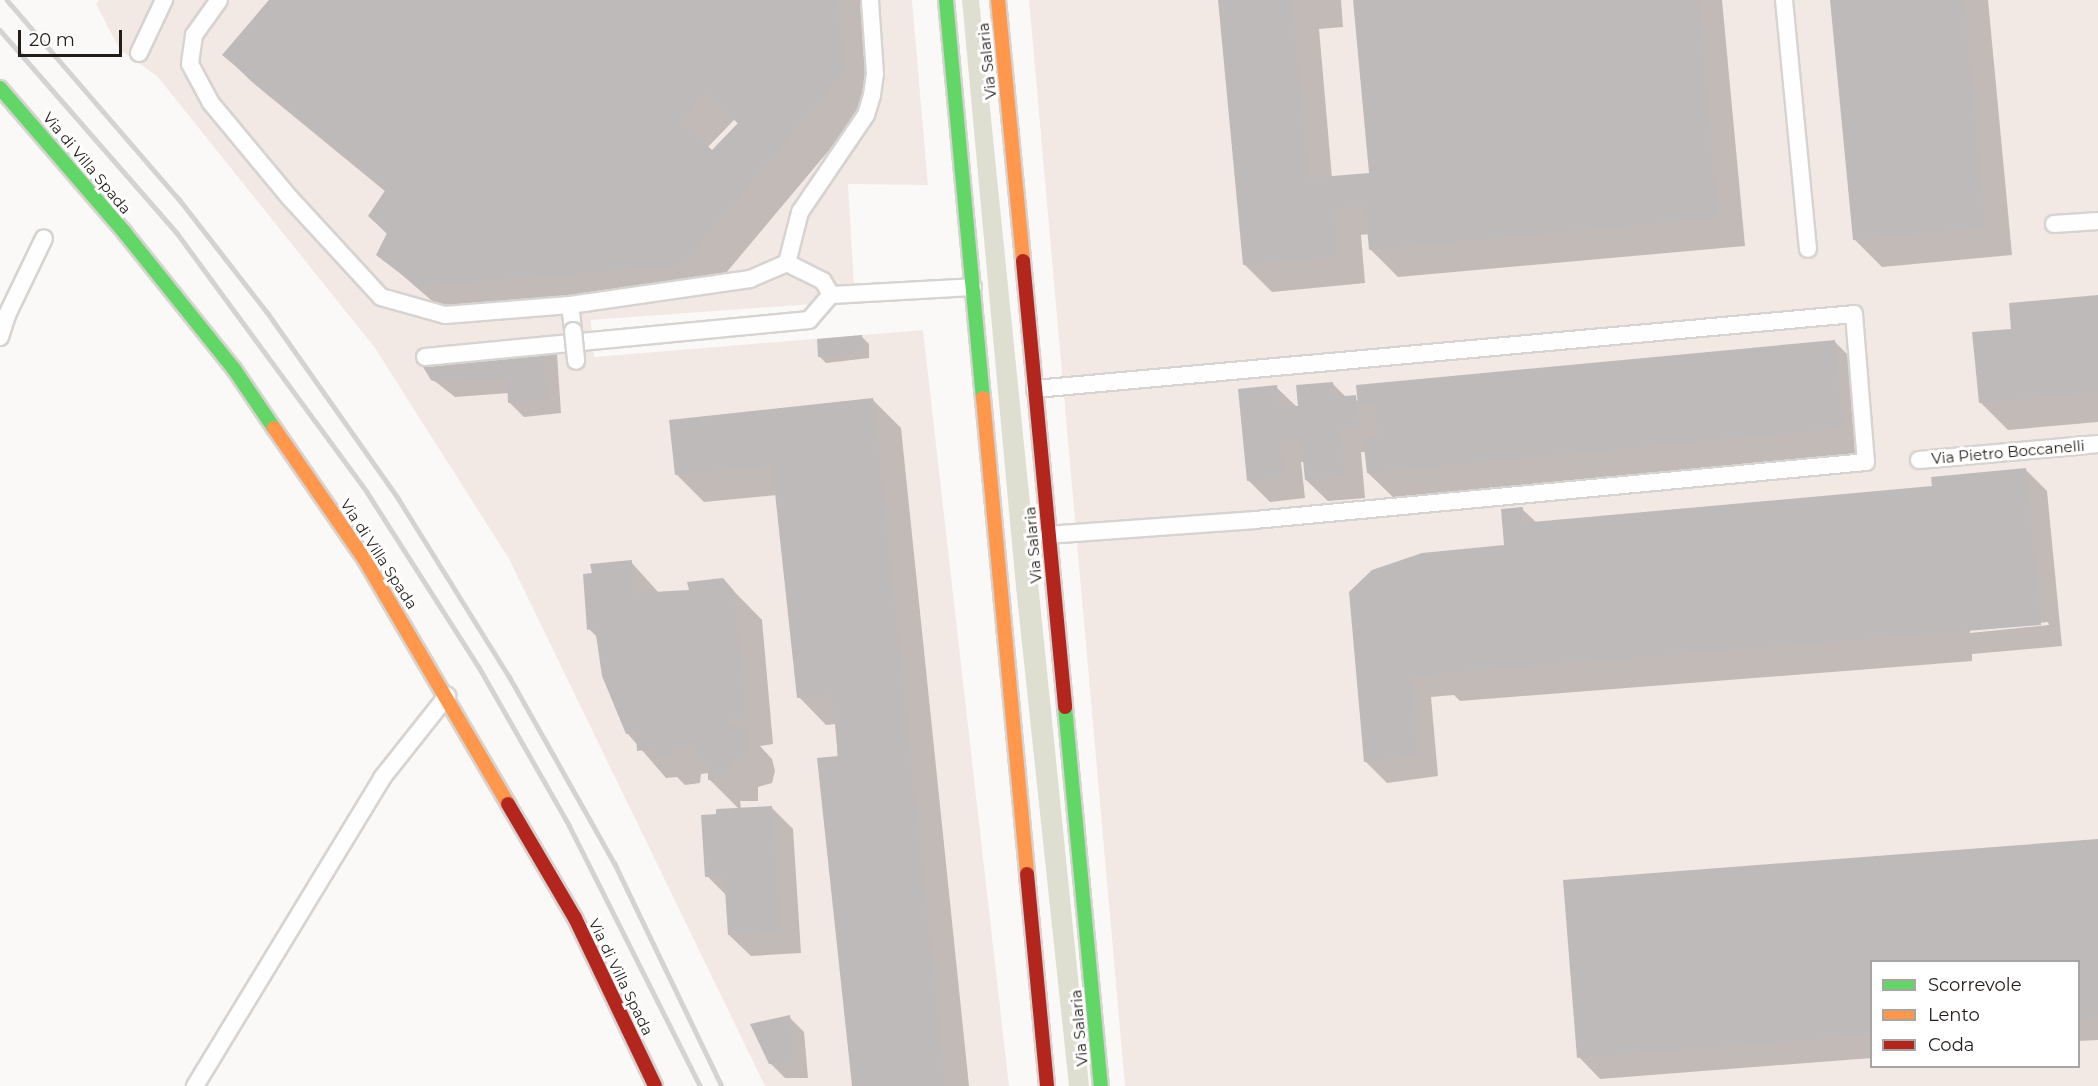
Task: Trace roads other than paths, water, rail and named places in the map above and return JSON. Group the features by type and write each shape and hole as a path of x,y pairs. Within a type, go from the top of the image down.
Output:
{"main road":[{"path":"946,0 1047,1086"},
{"name":"Via Salaria","path":"998,0 1101,1086"},
{"name":"Via di Villa Spada","path":"0,88 234,369 365,560 447,696 575,918 655,1086"}],"lane":[{"path":"139,52 164,0"},
{"path":"219,0 194,35 190,64 211,103 381,297 445,315 570,305 750,279 787,263 823,281 831,295"},
{"path":"787,263 800,212 866,115 875,74 870,0"},
{"path":"1784,0 1808,249"},
{"path":"2054,224 2098,220"},
{"path":"0,337 6,315 44,238"},
{"path":"425,357 809,320 831,295 973,286"},
{"path":"570,305 576,361"},
{"path":"1035,388 1854,314 1866,462 1255,520 1048,535"},
{"name":"Via Pietro Boccanelli","path":"1919,460 2098,444"},
{"path":"195,1086 382,778 447,696"}],"railway":[{"path":"7,0 179,199 267,312 398,498 509,676 615,864 722,1086"},
{"path":"0,30 177,233 367,492 479,667 569,825 700,1086"}]}
